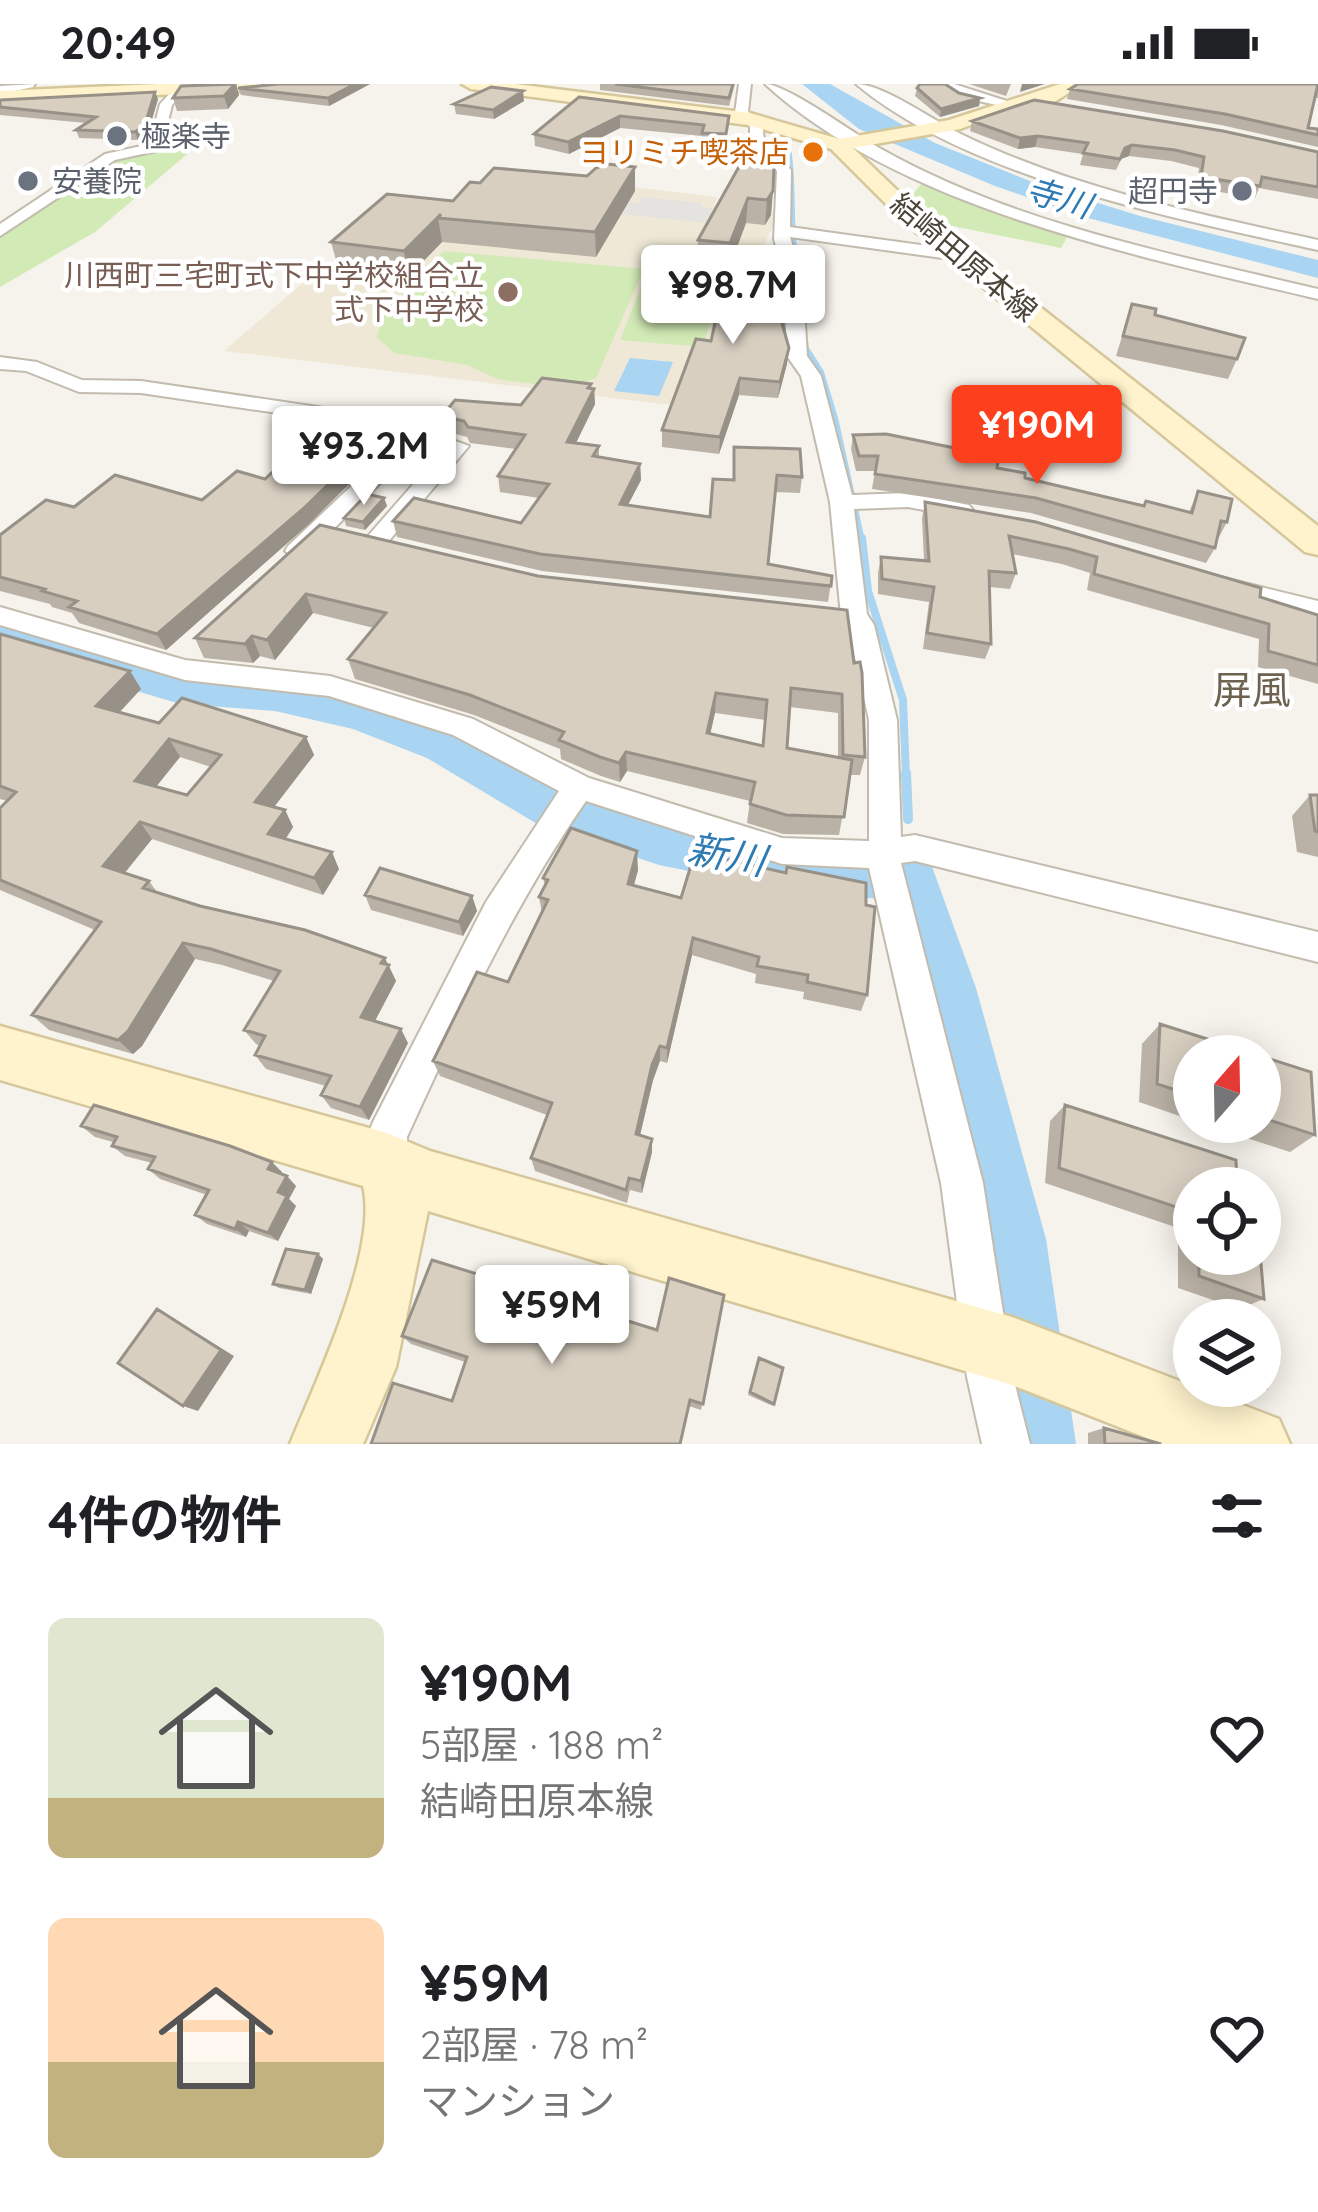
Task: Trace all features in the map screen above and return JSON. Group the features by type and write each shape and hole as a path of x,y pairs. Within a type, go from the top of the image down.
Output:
{"main road":[{"path":"0,93 276,84"},
{"path":"470,84 750,119 851,142 1049,98 1074,84"},
{"name":"結崎田原本線","path":"851,142 957,255 1317,543"},
{"path":"0,1053 387,1163 429,1181 1012,1352 1254,1444"},
{"path":"326,1444 362,1367 394,1236 398,1202 387,1163"}],"street":[{"path":"0,93 29,84"},
{"path":"745,84 741,113 757,125 757,142 784,170 782,239 794,275 797,356 811,376 842,502 840,616 861,625 883,720 885,866 962,1183 1012,1352 1006,1444"},
{"path":"771,84 851,142 1003,206 1148,251 1318,294"},
{"path":"862,84 935,127 1089,187 1318,245"},
{"path":"945,84 969,95 1063,108"},
{"path":"0,231 110,157 156,148 166,104 191,87"},
{"path":"954,106 969,95"},
{"path":"1225,215 1285,238"},
{"path":"784,231 957,255"},
{"path":"0,364 30,366 80,386 198,394 458,446 383,547 320,532"},
{"path":"271,573 320,532 418,435"},
{"path":"842,502 908,500 977,514"},
{"path":"1198,578 1318,610"},
{"path":"0,616 180,657 220,676 330,686 463,728 579,787 782,851 867,855 915,848 1318,947"},
{"path":"387,1163 387,1136 464,976 552,822 579,787"}],"shaded area":[{"name":"川西町三宅町式下中学校組合立 式下中学校","path":"624,186 717,197 714,206 779,214 764,244 779,251 784,268 762,265 671,405 224,351 327,262 343,263"},
{"path":"643,197 713,208 705,223 621,214 630,202 639,203"}],"green space":[{"path":"192,150 95,232 0,287 0,234 102,163 132,152"},
{"path":"926,178 1071,230 1061,248 933,222 908,200"},
{"path":"444,251 644,269 596,378 568,388 497,379 468,365 395,353 377,338 382,315"},
{"path":"645,278 721,283 703,347 620,340"}],"water":[{"name":"寺川","path":"802,84 830,84 935,143 1040,185 1140,216 1318,260 1318,278 1084,217 995,186 859,129"},
{"path":"630,358 673,362 659,396 614,391"}],"building":[{"path":"235,84 224,96 173,98 181,86"},
{"path":"355,84 328,98 238,88"},
{"path":"615,84 733,84 729,98"},
{"path":"945,84 980,98 941,109 917,88"},
{"path":"1078,84 1318,84 1308,128 1318,129 1318,135 1225,114 1070,89"},
{"path":"491,87 523,91 493,110 454,104"},
{"path":"155,92 145,125 135,132 76,130 96,117 0,107 0,100"},
{"path":"579,97 729,116 726,134 702,133 704,125 620,116 568,142 534,134"},
{"path":"1034,100 1318,152 1318,187 1262,177 1260,186 1201,177 1204,157 1132,145 1120,159 1083,153 1088,143 1020,138 972,121"},
{"path":"741,163 774,166 773,191 767,200 748,198 730,243 698,240"},
{"path":"607,164 635,167 595,232 438,218 441,214 404,251 331,242 387,194 453,201 470,182 480,183 494,168 587,176"},
{"path":"731,251 779,256 782,323 789,348 780,382 740,378 720,437 662,430 696,339 711,341"},
{"path":"1132,304 1156,309 1155,315 1245,338 1237,359 1123,336"},
{"path":"542,378 591,384 588,388 594,389 567,442 599,446 593,456 640,464 620,504 710,517 713,479 734,480 734,447 800,449 802,477 777,475 768,564 832,576 831,586 540,554 393,521 414,498 521,523 549,484 498,476 525,435 468,427 464,421 442,416 455,400 521,405"},
{"path":"327,411 388,426 304,508 157,634 69,607 77,601 0,577 0,535 46,500 74,507 115,475 202,500 237,471 265,479 318,429 310,426"},
{"path":"419,433 432,436 409,461 394,458"},
{"path":"886,434 999,457 997,468 1025,473 1025,478 1144,506 1146,501 1192,513 1198,491 1232,499 1227,522 1221,521 1215,548 1036,498 875,474 878,456 859,456 853,435"},
{"path":"367,494 384,498 363,522 344,518"},
{"path":"925,502 1036,522 1261,588 1260,597 1318,615 1318,665 1268,651 1269,624 1094,574 1097,557 1009,536 1016,573 989,571 991,644 927,633 934,587 882,579 881,557 929,561"},
{"path":"320,525 538,576 847,610 854,663 860,662 862,673 865,757 843,755 842,694 791,688 787,748 852,760 844,817 786,815 750,804 755,782 626,752 619,763 559,740 564,732 470,695 348,659 386,613 306,594 267,640 252,636 245,644 195,638","holes":["716,693 767,700 763,746 707,733"]},
{"path":"0,634 130,671 96,706 159,723 182,698 306,737 255,802 285,810 268,834 332,852 314,878 140,822 103,866 149,881 143,888 305,930 385,958 381,963 389,965 361,1017 401,1029 360,1107 321,1095 331,1076 255,1055 265,1036 244,1030 280,971 211,949 183,943 118,1040 32,1015 101,922 0,880 0,808 16,792 0,786","holes":["169,739 221,755 187,795 135,781"]},
{"path":"1310,795 1318,795 1318,832 1315,831"},
{"path":"571,828 637,851 628,884 681,898 695,852 786,873 787,867 866,883 866,905 875,907 867,995 807,982 808,975 757,966 759,957 693,938 667,1048 660,1046 652,1065 636,1134 652,1139 641,1181 629,1178 626,1190 531,1158 552,1103 433,1061 477,972 508,982 548,900 539,897 548,880 543,878"},
{"path":"380,868 472,896 459,922 365,895"},
{"path":"1160,1024 1195,1035 1173,1035 1173,1089 1157,1084"},
{"path":"1281,1062 1311,1072 1315,1135 1281,1124"},
{"path":"94,1105 272,1162 268,1169 287,1176 278,1192 287,1196 268,1233 238,1222 235,1229 195,1215 209,1190 148,1169 155,1157 112,1146 117,1137 81,1126"},
{"path":"1065,1105 1236,1160 1236,1167 1173,1167 1173,1206 1059,1168"},
{"path":"286,1249 318,1254 305,1290 273,1284"},
{"path":"432,1260 657,1330 669,1278 724,1295 703,1404 690,1400 680,1444 371,1444 393,1383 452,1401 467,1357 402,1336"},
{"path":"1262,1275 1264,1299 1199,1276"},
{"path":"157,1309 221,1350 183,1406 118,1363"},
{"path":"759,1358 783,1368 774,1404 750,1392"},
{"path":"1104,1428 1161,1444 1105,1444"}],"waterway":[{"path":"786,134 799,273"},
{"path":"806,343 807,353"},
{"path":"807,350 821,372 835,418 862,541"},
{"path":"862,538 868,591 903,700 906,776"},
{"name":"新川","path":"0,635 180,687 275,694 370,717 445,744 558,810 659,843 784,867 910,878 945,988 1010,1239 1035,1444"},
{"path":"906,773 908,819"},
{"path":"910,868 910,878"}],"place":[{"name":"極楽寺","path":"117,136"},
{"name":"ヨリミチ喫茶店","path":"813,152"},
{"name":"安養院","path":"28,181"},
{"name":"超円寺","path":"1242,191"},
{"name":"川西町三宅町式下中学校組合立 式下中学校","path":"508,292"}],"district":[{"name":"屏風","path":"1252,689"}]}
